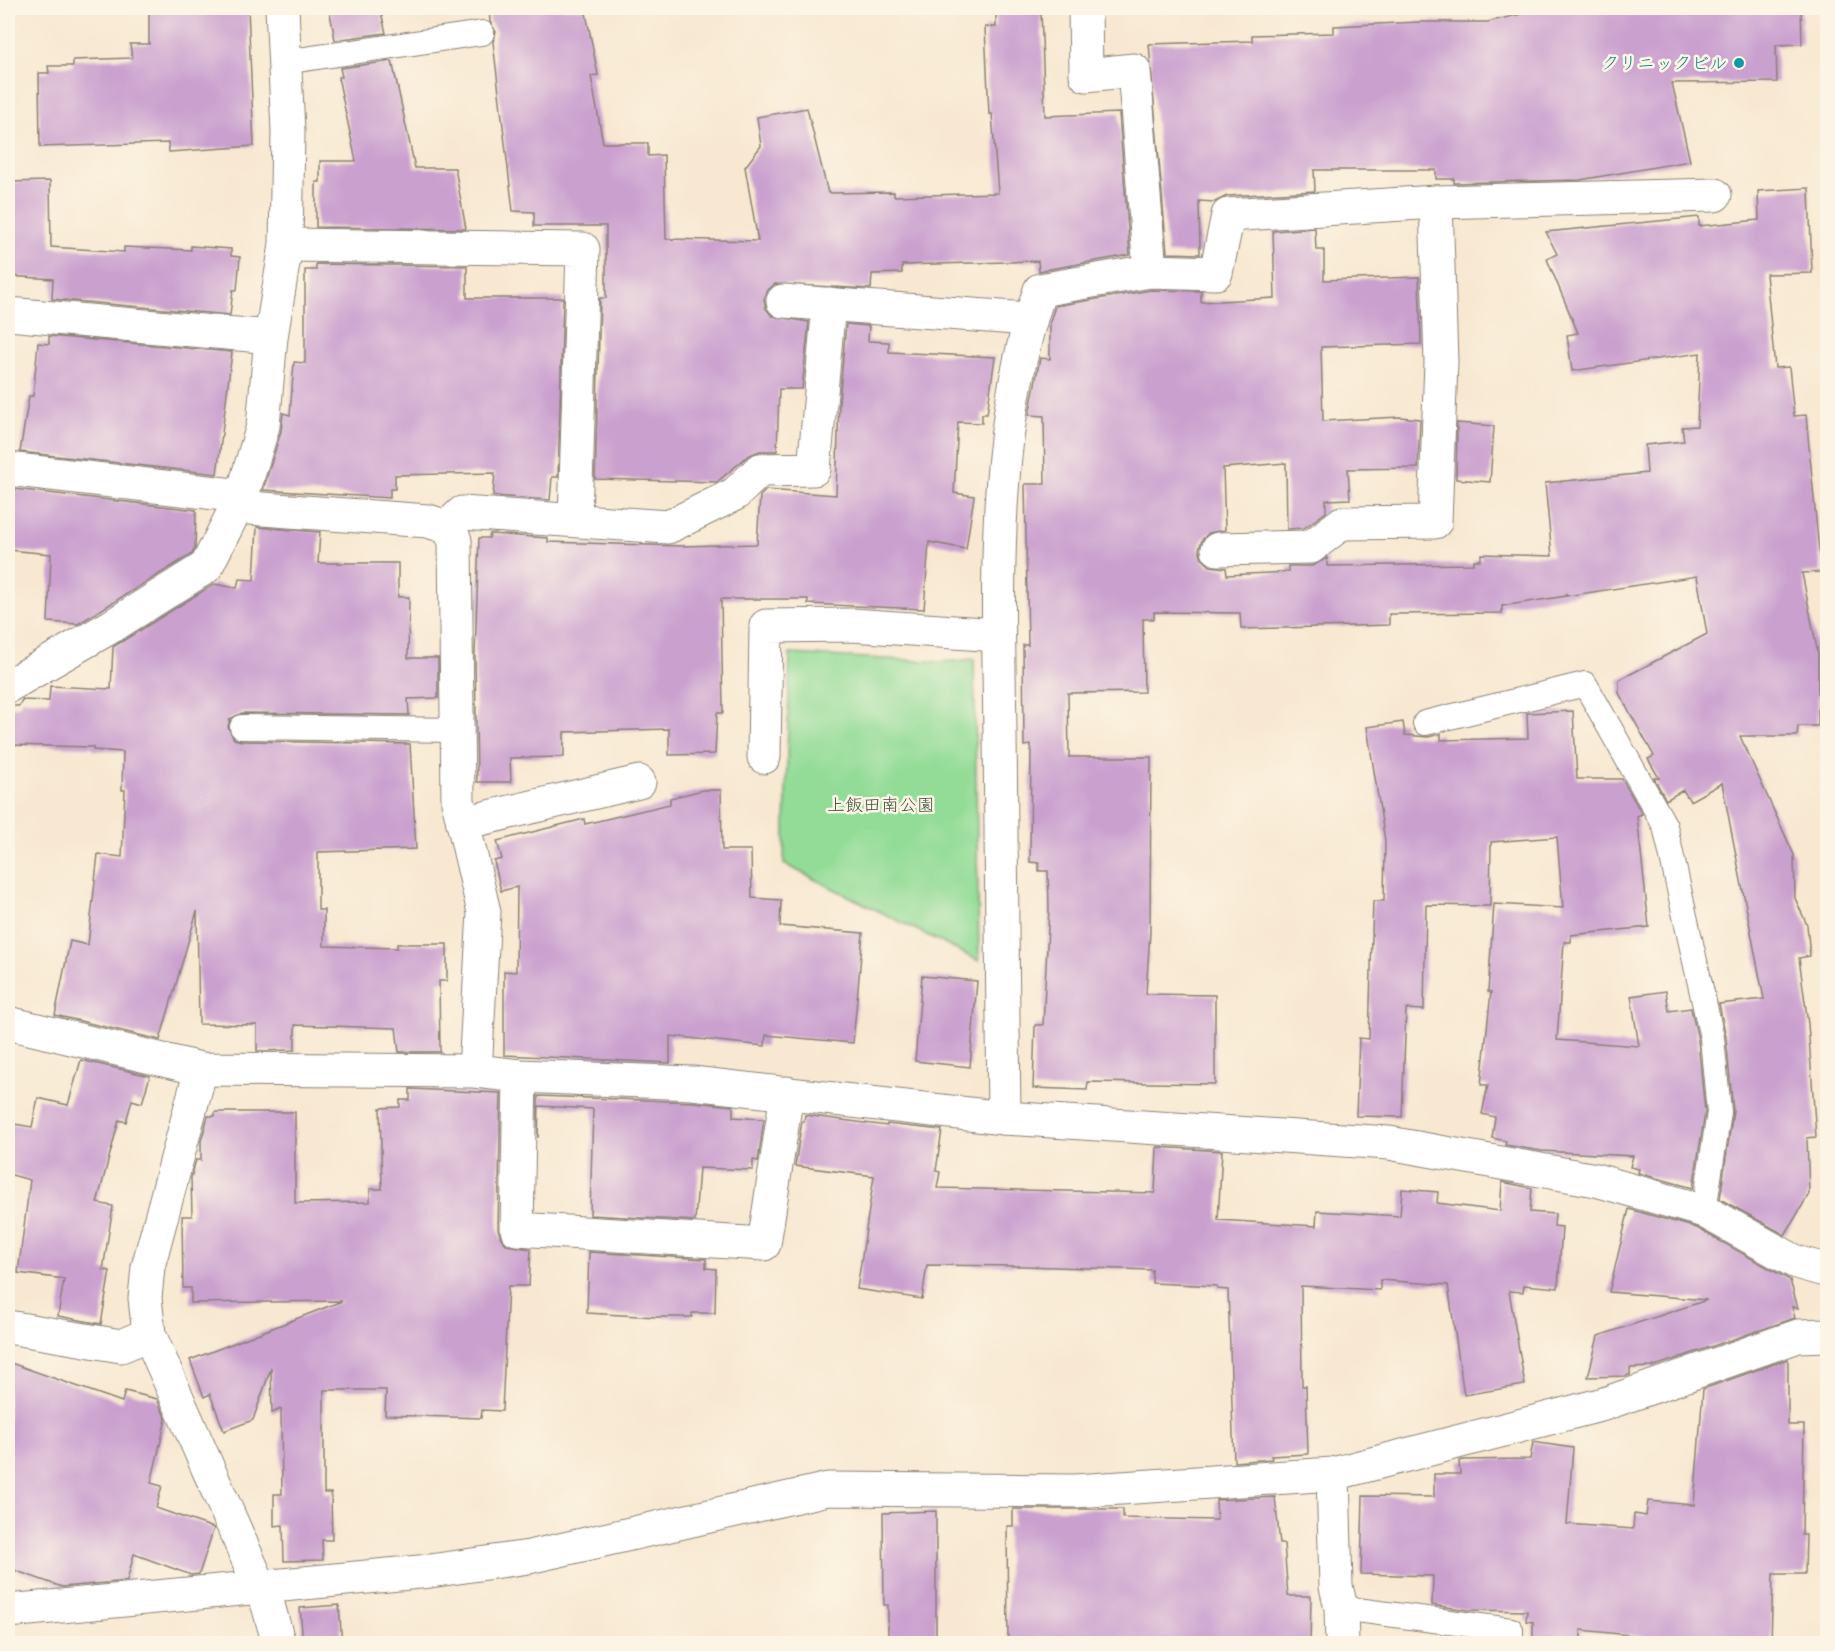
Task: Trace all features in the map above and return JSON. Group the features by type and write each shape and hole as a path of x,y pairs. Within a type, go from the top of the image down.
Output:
{"street":[{"path":"8,686 112,626 206,567 238,501 263,426 271,337 286,245 288,131 282,8"},
{"path":"1085,8 1086,75 1134,70 1150,271"},
{"path":"1004,1118 999,635 1003,459 1029,319 1040,290 1150,271 1216,273 1228,215 1436,202 1715,195"},
{"path":"1218,549 1311,547 1342,523 1435,522 1441,362 1436,202"},
{"path":"286,245 583,249 575,520"},
{"path":"783,300 1029,319"},
{"path":"447,527 462,513 668,527 735,494 760,470 814,469 830,303"},
{"path":"8,315 271,337"},
{"path":"8,469 238,501 428,521 447,527 455,540 458,801 484,912 475,1071"},
{"path":"764,757 766,626 852,625 999,635"},
{"path":"463,823 639,782"},
{"path":"8,1023 201,1070 475,1071 520,1076 692,1083 1004,1118 1389,1143 1596,1180 1704,1210 1796,1262 1827,1271"},
{"path":"201,1070 148,1267 146,1298 149,1334 268,1605 279,1644"},
{"path":"520,1076 516,1229 540,1231 764,1244 787,1093"},
{"path":"8,1327 121,1346 149,1334"},
{"path":"8,1611 430,1571 529,1557 828,1489 1075,1491 1333,1474 1604,1404 1798,1336 1827,1335"},
{"path":"1333,1474 1336,1586 1341,1608 1342,1644"}],"lane":[{"path":"284,62 482,33"},
{"path":"1425,723 1585,684 1665,826 1712,1038 1719,1112 1704,1210"},
{"path":"242,727 457,730"},
{"path":"1341,1608 1511,1630 1511,1644"}],"green space":[{"name":"上飯田南公園","path":"790,654 941,662 974,659 979,961 784,864"}],"building":[{"path":"149,8 248,8 254,146 169,152 168,143 40,147 39,73 49,73 48,66 73,66 73,60 132,58 130,44 149,44"},
{"path":"329,8 380,8 386,33 335,40"},
{"path":"489,8 585,8 598,75 591,76 603,143 648,143 648,156 664,155 666,239 758,241 745,167 761,146 757,117 807,108 828,193 894,192 894,196 998,193 992,114 989,114 985,27 996,27 996,14 1041,12 1045,116 1119,113 1130,255 1039,271 1038,261 902,265 902,273 872,274 871,289 775,284 768,290 764,299 766,309 772,316 809,322 802,389 779,389 777,451 760,451 748,456 717,482 595,479 600,298 606,298 606,226 534,226 534,212 513,211 493,42 496,32 490,22"},
{"path":"1546,8 1801,8 1802,44 1776,45 1777,82 1672,83 1690,161 1580,180 1454,183 1454,179 1436,179 1436,170 1314,170 1315,191 1227,196 1215,202 1199,201 1200,254 1167,253 1149,44 1252,41 1252,35 1334,33 1334,26 1488,22"},
{"path":"392,61 415,168 455,168 466,229 316,227 316,182 320,182 320,161 356,161 338,77 342,77 340,68"},
{"path":"50,181 51,247 124,252 124,247 191,250 191,246 231,249 231,256 240,257 237,290 233,290 230,315 52,299 53,279 8,276 8,182"},
{"path":"1809,188 1812,273 1766,274 1775,368 1789,367 1794,416 1806,415 1821,572 1802,573 1818,654 1818,726 1798,726 1797,736 1740,736 1794,855 1795,898 1807,925 1810,956 1799,958 1808,1024 1816,1137 1807,1138 1809,1194 1785,1235 1720,1199 1733,1111 1726,1037 1719,1004 1764,999 1722,783 1690,801 1683,790 1666,800 1654,778 1659,778 1648,759 1654,756 1619,693 1619,680 1707,634 1697,576 1567,596 1566,593 1566,596 1502,606 1502,613 1389,614 1389,625 1241,629 1240,613 1154,612 1154,619 1143,619 1144,692 1068,693 1069,757 1151,757 1150,932 1146,994 1215,995 1215,1084 1088,1082 1087,1090 1033,1088 1035,1025 1043,1025 1049,908 1048,871 1039,871 1039,863 1030,862 1031,745 1024,746 1023,645 1028,645 1025,484 1045,484 1044,416 1029,415 1040,358 1050,359 1050,322 1055,306 1151,290 1201,291 1201,302 1275,298 1273,231 1315,228 1316,250 1324,250 1324,280 1419,277 1421,344 1321,347 1323,421 1400,417 1420,419 1418,468 1348,469 1350,499 1326,500 1326,512 1304,528 1287,529 1286,463 1223,468 1225,530 1209,533 1202,540 1199,549 1202,558 1210,566 1226,568 1227,575 1288,572 1288,566 1312,566 1327,558 1327,566 1473,564 1474,560 1481,560 1481,554 1552,556 1545,483 1647,473 1645,445 1684,441 1682,427 1697,426 1700,353 1572,371 1567,335 1578,333 1547,259 1557,254 1546,232 1699,217 1699,226 1759,220 1758,191"},
{"path":"316,264 467,266 467,298 563,298 558,477 552,477 550,500 493,496 495,473 395,475 395,489 390,489 390,498 263,490 281,431 283,413 290,415 294,362 305,363 305,270 316,270"},
{"path":"846,324 869,326 868,341 889,342 889,352 995,357 987,414 982,414 982,423 958,422 954,493 974,496 966,549 929,542 924,609 808,604 808,599 721,599 723,713 717,713 715,754 669,755 669,729 564,732 564,757 510,758 511,782 477,782 475,654 479,538 489,538 490,534 548,538 548,542 682,546 757,544 760,496 766,490 836,495 839,402"},
{"path":"49,336 232,352 217,474 20,452 29,396 33,396 38,343 49,344"},
{"path":"1457,423 1494,426 1490,482 1456,479"},
{"path":"14,489 196,510 195,548 192,554 78,624 48,622 51,554 8,550 8,508 11,508"},
{"path":"257,527 320,532 318,563 398,563 398,597 409,597 408,658 438,658 438,698 408,699 409,715 242,713 230,719 228,727 234,739 242,741 410,744 416,849 318,852 318,910 324,910 324,946 397,948 397,944 447,944 447,981 439,981 440,1052 399,1052 396,1028 295,1025 295,1050 257,1051 257,1025 199,1024 197,911 160,1040 55,1015 70,941 88,945 98,854 122,857 125,790 122,790 123,752 93,750 93,747 8,745 8,706 19,706 22,700 49,701 50,686 111,689 113,647 214,584 237,588 239,579 254,580"},
{"path":"1573,711 1577,779 1622,779 1642,814 1637,816 1649,927 1571,935 1571,942 1564,942 1557,1040 1639,1046 1631,996 1666,991 1669,1011 1691,1008 1698,1040 1705,1112 1693,1188 1638,1173 1639,1169 1630,1167 1633,1156 1542,1151 1505,1145 1506,1141 1492,1138 1495,1117 1482,1114 1488,1085 1481,1085 1491,992 1488,992 1494,904 1563,908 1557,837 1491,842 1490,906 1426,905 1424,1010 1406,1009 1402,1117 1356,1116 1359,1038 1369,1039 1373,901 1384,901 1385,841 1367,727 1403,722 1405,735 1428,737 1441,734 1441,740 1528,738 1527,713"},
{"path":"703,790 721,790 722,850 751,850 752,898 781,900 780,926 863,933 853,1043 766,1035 765,1046 670,1036 670,1063 504,1055 504,971 516,972 517,887 501,891 494,861 502,859 497,841 584,819 585,824 670,804 670,798"},
{"path":"922,976 977,981 970,1067 915,1061"},
{"path":"81,1060 150,1076 142,1103 132,1100 126,1122 119,1120 97,1203 113,1206 103,1270 110,1271 101,1324 58,1316 64,1279 18,1273 30,1180 8,1174 8,1123 32,1127 38,1098 68,1105"},
{"path":"410,1089 501,1093 498,1229 507,1245 531,1249 529,1286 508,1286 502,1411 482,1410 481,1418 385,1415 386,1390 324,1390 324,1493 331,1493 332,1540 322,1540 323,1560 284,1561 283,1525 274,1526 274,1494 282,1494 281,1409 272,1413 271,1368 253,1420 224,1431 210,1394 204,1397 190,1360 342,1301 191,1303 191,1288 183,1288 182,1216 192,1216 191,1178 196,1160 201,1160 201,1141 208,1116 215,1116 215,1112 295,1112 295,1203 370,1202 370,1189 382,1189 380,1108 400,1107 400,1100 410,1100"},
{"path":"538,1096 694,1102 733,1106 733,1117 764,1119 758,1161 753,1160 753,1170 699,1168 695,1221 590,1215 593,1109 539,1106 538,1138"},
{"path":"805,1115 887,1126 887,1124 942,1130 936,1171 940,1172 937,1188 1155,1193 1157,1147 1222,1151 1218,1220 1316,1226 1317,1211 1400,1216 1402,1189 1438,1192 1437,1203 1500,1211 1502,1182 1532,1188 1530,1212 1555,1214 1554,1226 1562,1227 1558,1288 1524,1285 1523,1292 1509,1291 1525,1385 1464,1395 1448,1285 1380,1280 1380,1290 1301,1286 1302,1386 1306,1386 1308,1454 1271,1456 1272,1459 1234,1462 1228,1290 1217,1289 1217,1286 1152,1283 1152,1270 927,1265 922,1299 857,1289 874,1176 795,1166"},
{"path":"1629,1209 1697,1228 1790,1280 1798,1308 1792,1307 1795,1318 1652,1367 1630,1368 1630,1375 1588,1377 1598,1336 1707,1300 1609,1292"},
{"path":"589,1252 706,1259 706,1268 716,1269 715,1313 692,1313 692,1317 656,1317 587,1313"},
{"path":"1788,1359 1788,1425 1804,1425 1802,1535 1806,1535 1805,1574 1773,1574 1771,1644 1719,1644 1581,1630 1581,1644 1533,1644 1533,1622 1526,1621 1527,1611 1468,1610 1432,1605 1433,1576 1361,1574 1363,1496 1434,1497 1434,1474 1460,1474 1459,1461 1463,1460 1530,1459 1533,1442 1573,1448 1567,1524 1633,1529 1634,1514 1646,1516 1648,1501 1694,1505 1703,1389"},
{"path":"8,1362 122,1402 125,1391 157,1399 166,1419 151,1483 162,1486 156,1508 214,1528 199,1574 191,1575 134,1554 127,1581 62,1587 8,1568"},
{"path":"1275,1497 1280,1544 1284,1544 1288,1596 1311,1596 1310,1644 1008,1644 1007,1526 1013,1526 1013,1509 1123,1509 1123,1518 1217,1520 1216,1500"},
{"path":"936,1511 936,1644 888,1644 888,1605 884,1605 883,1513"},
{"path":"339,1605 342,1644 303,1644 300,1608"}],"place":[{"name":"クリニックビル","path":"1739,63"}]}
